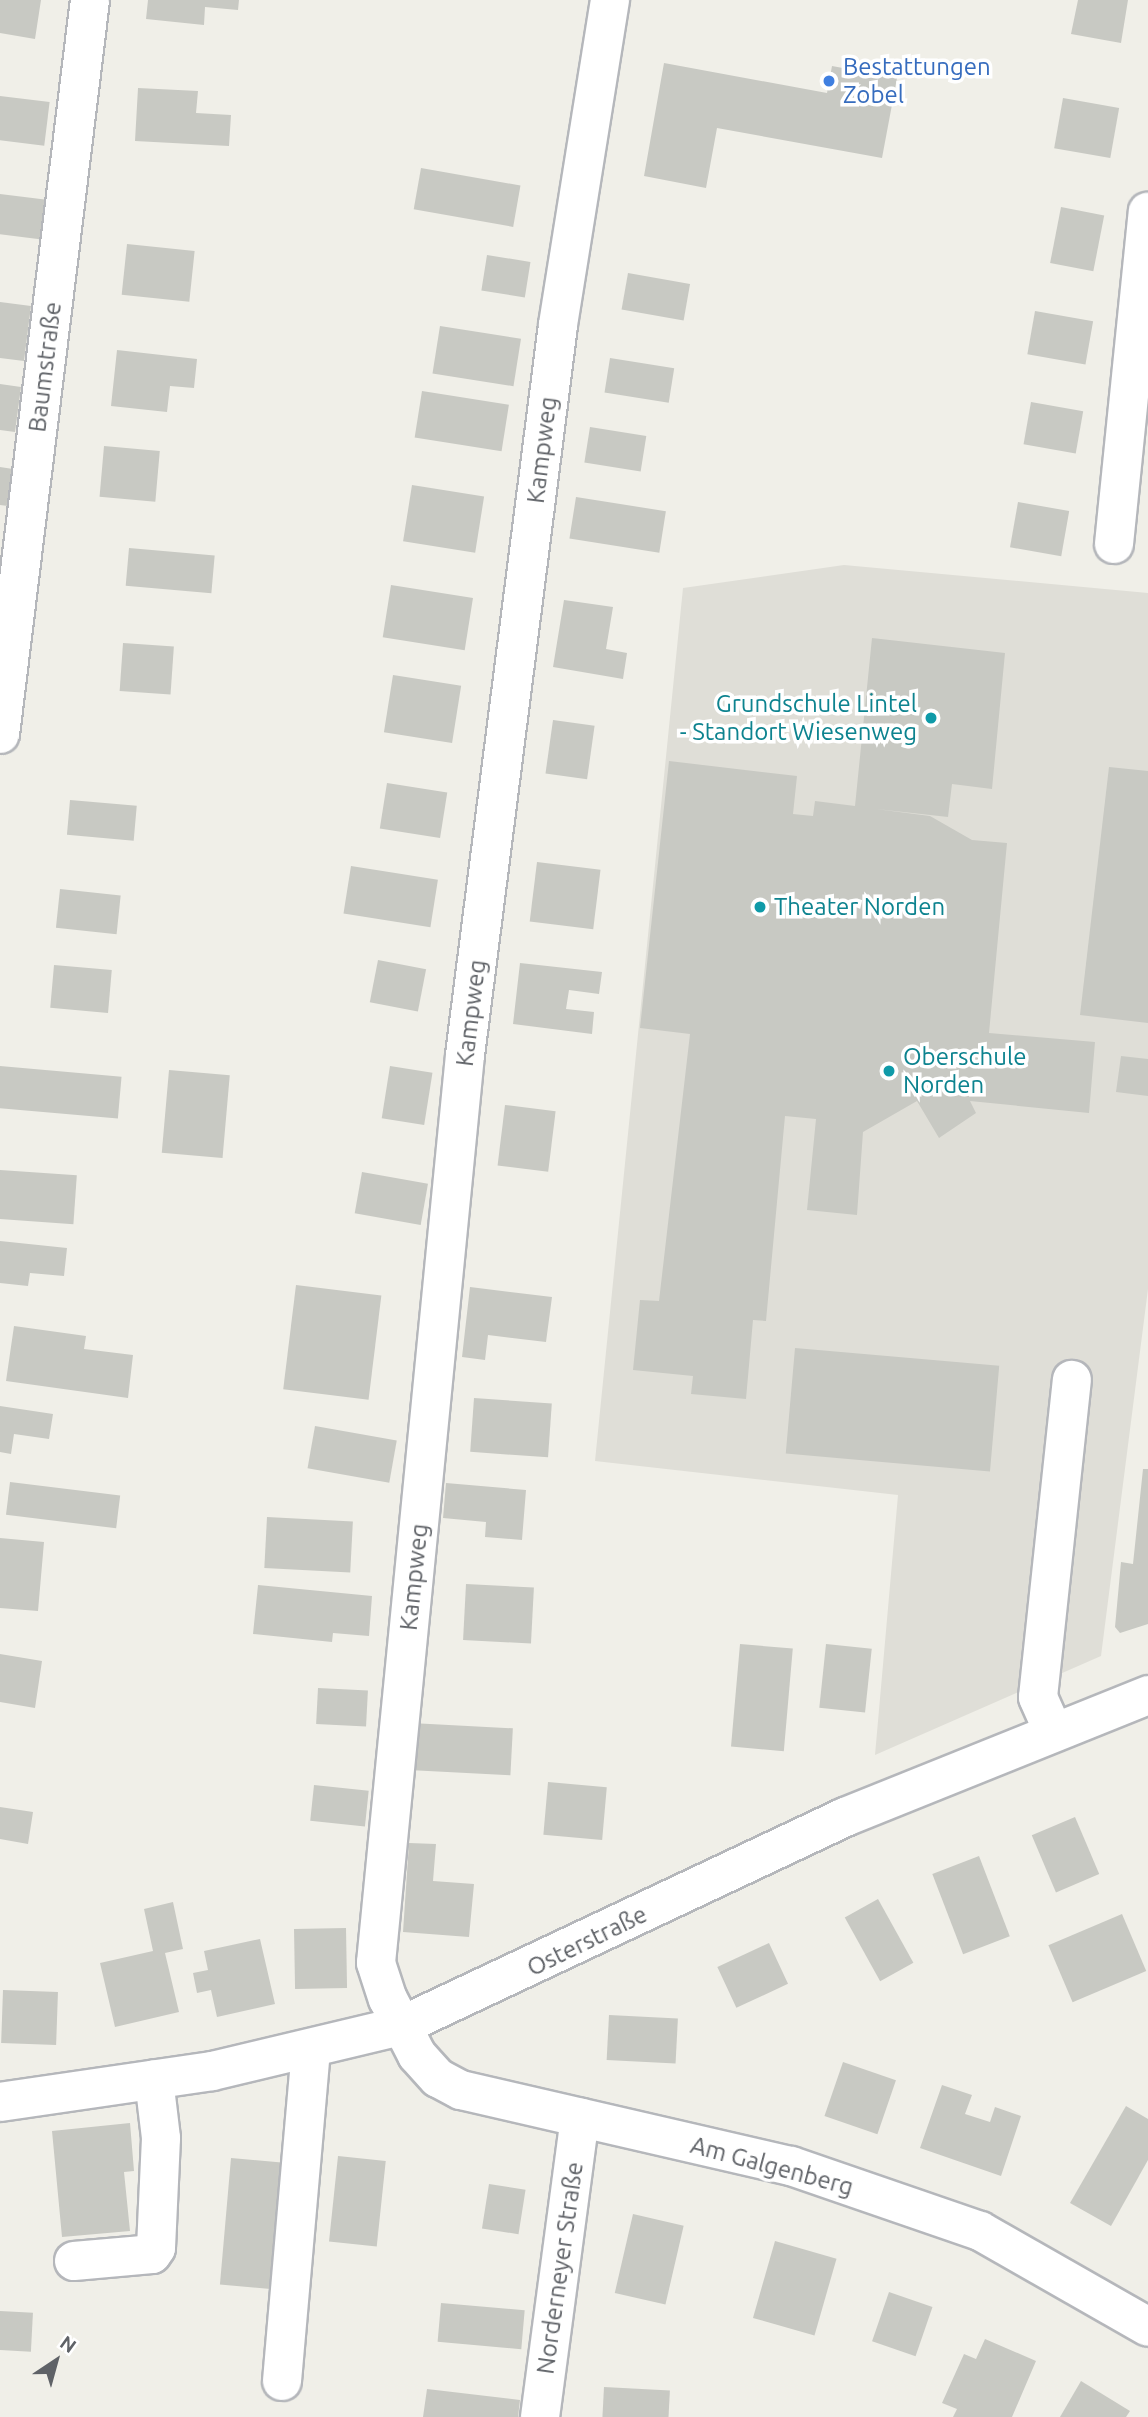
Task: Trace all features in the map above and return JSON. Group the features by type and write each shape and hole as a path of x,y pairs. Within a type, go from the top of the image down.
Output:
{"street":[{"name":"Baumstraße","path":"0,734 90,0"},
{"name":"Kampweg","path":"401,2026 376,1963 465,1055 558,325 610,0"},
{"path":"1114,544 1148,212"},
{"path":"1053,1731 1038,1697 1072,1380"},
{"name":"Osterstraße","path":"0,2102 154,2079 311,2050 401,2026 845,1817 1148,1695"},
{"name":"Am Galgenberg","path":"401,2026 431,2070 461,2090 791,2166 980,2231 1148,2327"},
{"path":"282,2381 311,2050"},
{"path":"74,2261 152,2254 156,2248 161,2138 154,2079"},
{"name":"Norderneyer Straße","path":"540,2417 580,2118"}],"shaded area":[{"path":"844,565 1148,593 1148,1289 1101,1656 875,1755 898,1495 595,1461 683,588"}],"building":[{"path":"0,0 41,0 35,39 0,33"},
{"path":"148,0 239,0 238,10 205,7 204,25 146,19"},
{"path":"1078,0 1128,0 1121,43 1071,34"},
{"path":"664,63 827,93 832,66 897,78 882,158 717,128 706,188 644,176"},
{"path":"138,88 198,91 196,113 231,115 229,146 135,141"},
{"path":"0,96 50,102 44,146 0,140"},
{"path":"1063,98 1119,108 1110,158 1054,148"},
{"path":"421,168 520,186 513,227 414,209"},
{"path":"0,194 47,200 42,239 0,234"},
{"path":"1061,207 1104,215 1093,271 1050,263"},
{"path":"127,244 195,251 189,302 122,295"},
{"path":"487,255 530,262 525,297 481,291"},
{"path":"628,273 690,284 684,320 622,309"},
{"path":"0,302 31,306 24,361 0,358"},
{"path":"1035,311 1093,321 1085,365 1027,354"},
{"path":"440,326 521,339 513,386 432,373"},
{"path":"117,350 197,359 194,388 170,386 167,412 111,406"},
{"path":"610,358 674,368 669,403 605,393"},
{"path":"0,384 21,387 15,432 0,430"},
{"path":"422,391 509,405 502,451 415,437"},
{"path":"1031,402 1083,411 1076,454 1024,444"},
{"path":"590,427 646,436 641,471 584,463"},
{"path":"104,446 160,451 155,502 100,497"},
{"path":"0,467 13,469 8,506 0,505"},
{"path":"412,485 484,496 475,553 403,541"},
{"path":"576,497 666,511 659,553 569,538"},
{"path":"1018,502 1069,511 1061,556 1010,547"},
{"path":"129,548 215,555 211,593 126,586"},
{"path":"391,585 473,598 465,650 383,637"},
{"path":"564,600 613,607 606,649 627,653 623,679 553,667"},
{"name":"Oberschule Norden","path":"872,638 1005,653 992,789 952,784 948,817 876,809 930,816 972,840 1007,843 989,1033 1095,1042 1089,1113 970,1101 976,1113 939,1138 917,1101 863,1132 857,1215 807,1210 816,1119 785,1116 766,1321 753,1320 746,1399 691,1394 693,1376 633,1370 640,1300 659,1301 690,1034 640,1028 669,761 797,776 793,814 813,816 815,801 855,806"},
{"path":"123,643 174,647 171,694 120,691"},
{"path":"393,675 461,686 452,743 384,732"},
{"path":"553,720 595,726 587,779 545,773"},
{"path":"1109,767 1148,771 1148,1023 1080,1015"},
{"path":"387,783 447,793 440,838 380,828"},
{"path":"70,800 137,806 134,841 67,835"},
{"path":"537,862 601,870 593,929 530,922"},
{"path":"351,866 438,880 430,927 343,913"},
{"path":"60,889 121,895 117,934 56,928"},
{"path":"378,960 426,969 418,1012 370,1002"},
{"path":"520,963 602,972 599,994 569,990 566,1009 594,1012 592,1034 513,1024"},
{"path":"54,965 112,970 108,1013 50,1008"},
{"path":"1121,1056 1148,1059 1148,1096 1116,1092"},
{"path":"0,1066 122,1077 118,1118 0,1108"},
{"path":"390,1066 432,1073 424,1125 382,1118"},
{"path":"169,1070 230,1075 223,1158 162,1153"},
{"path":"505,1105 556,1111 548,1172 498,1166"},
{"path":"0,1170 77,1175 73,1224 0,1219"},
{"path":"362,1172 428,1184 421,1225 355,1213"},
{"path":"0,1241 67,1248 64,1276 30,1273 28,1286 0,1283"},
{"path":"296,1285 381,1295 369,1400 283,1389"},
{"path":"470,1287 552,1297 546,1342 488,1335 485,1360 462,1357"},
{"path":"14,1326 86,1336 84,1349 133,1355 128,1398 6,1381"},
{"path":"795,1348 999,1366 990,1471 786,1454"},
{"path":"474,1398 552,1403 548,1457 470,1452"},
{"path":"0,1406 53,1414 49,1439 14,1434 11,1454 0,1452"},
{"path":"315,1426 397,1440 389,1483 308,1468"},
{"path":"1143,1469 1148,1469 1148,1624 1120,1633 1115,1627 1121,1562 1133,1564"},
{"path":"10,1482 120,1496 116,1528 6,1515"},
{"path":"446,1483 526,1490 522,1540 485,1537 486,1522 443,1518"},
{"path":"267,1517 353,1522 350,1572 264,1568"},
{"path":"0,1538 44,1542 38,1611 0,1608"},
{"path":"466,1584 534,1588 531,1643 463,1640"},
{"path":"258,1585 372,1596 369,1636 333,1633 332,1642 253,1634"},
{"path":"740,1644 793,1649 784,1751 731,1747"},
{"path":"826,1644 872,1649 865,1712 819,1708"},
{"path":"0,1654 42,1661 35,1708 0,1702"},
{"path":"318,1688 368,1691 366,1727 316,1724"},
{"path":"411,1723 513,1728 510,1775 409,1770"},
{"path":"548,1782 607,1787 602,1840 543,1835"},
{"path":"314,1785 369,1791 365,1827 310,1821"},
{"path":"0,1807 33,1812 28,1844 0,1839"},
{"path":"1075,1817 1099,1874 1056,1892 1032,1835"},
{"path":"409,1843 436,1844 433,1881 474,1884 469,1937 403,1932"},
{"path":"979,1856 1010,1936 963,1954 932,1874"},
{"path":"878,1899 913,1963 880,1981 845,1917"},
{"path":"173,1902 183,1949 165,1953 179,2012 115,2027 100,1963 153,1951 144,1909"},
{"path":"1122,1914 1146,1971 1073,2002 1048,1945"},
{"path":"346,1928 347,1988 295,1989 294,1929"},
{"path":"260,1939 275,2004 217,2017 211,1990 197,1993 193,1973 208,1970 204,1951"},
{"path":"769,1943 788,1984 736,2008 717,1967"},
{"path":"3,1990 58,1992 56,2045 1,2043"},
{"path":"609,2015 678,2019 676,2064 607,2060"},
{"path":"843,2062 896,2080 877,2134 824,2116"},
{"path":"942,2085 972,2095 965,2114 990,2122 995,2107 1021,2116 1001,2176 920,2148"},
{"path":"1126,2106 1148,2119 1148,2160 1111,2226 1070,2203"},
{"path":"130,2123 134,2171 124,2172 130,2231 62,2237 52,2131"},
{"path":"338,2156 386,2161 377,2247 329,2242"},
{"path":"231,2158 290,2163 279,2290 220,2285"},
{"path":"489,2184 526,2190 519,2234 482,2228"},
{"path":"633,2214 684,2226 665,2305 615,2293"},
{"path":"775,2241 837,2259 814,2336 753,2318"},
{"path":"889,2292 932,2307 916,2356 872,2341"},
{"path":"441,2303 525,2310 521,2349 438,2342"},
{"path":"0,2311 33,2313 31,2352 0,2350"},
{"path":"985,2339 1036,2361 1012,2417 953,2417 957,2409 942,2403 964,2354 976,2359"},
{"path":"1081,2381 1130,2411 1126,2417 1060,2417"},
{"path":"604,2387 670,2390 669,2417 602,2417"},
{"path":"427,2389 520,2400 518,2417 423,2417"}],"place":[{"name":"Bestattungen Zobel","path":"829,81"},
{"name":"Grundschule Lintel - Standort Wiesenweg","path":"931,718"},
{"name":"Theater Norden","path":"760,907"},
{"name":"Oberschule Norden","path":"889,1071"}]}
